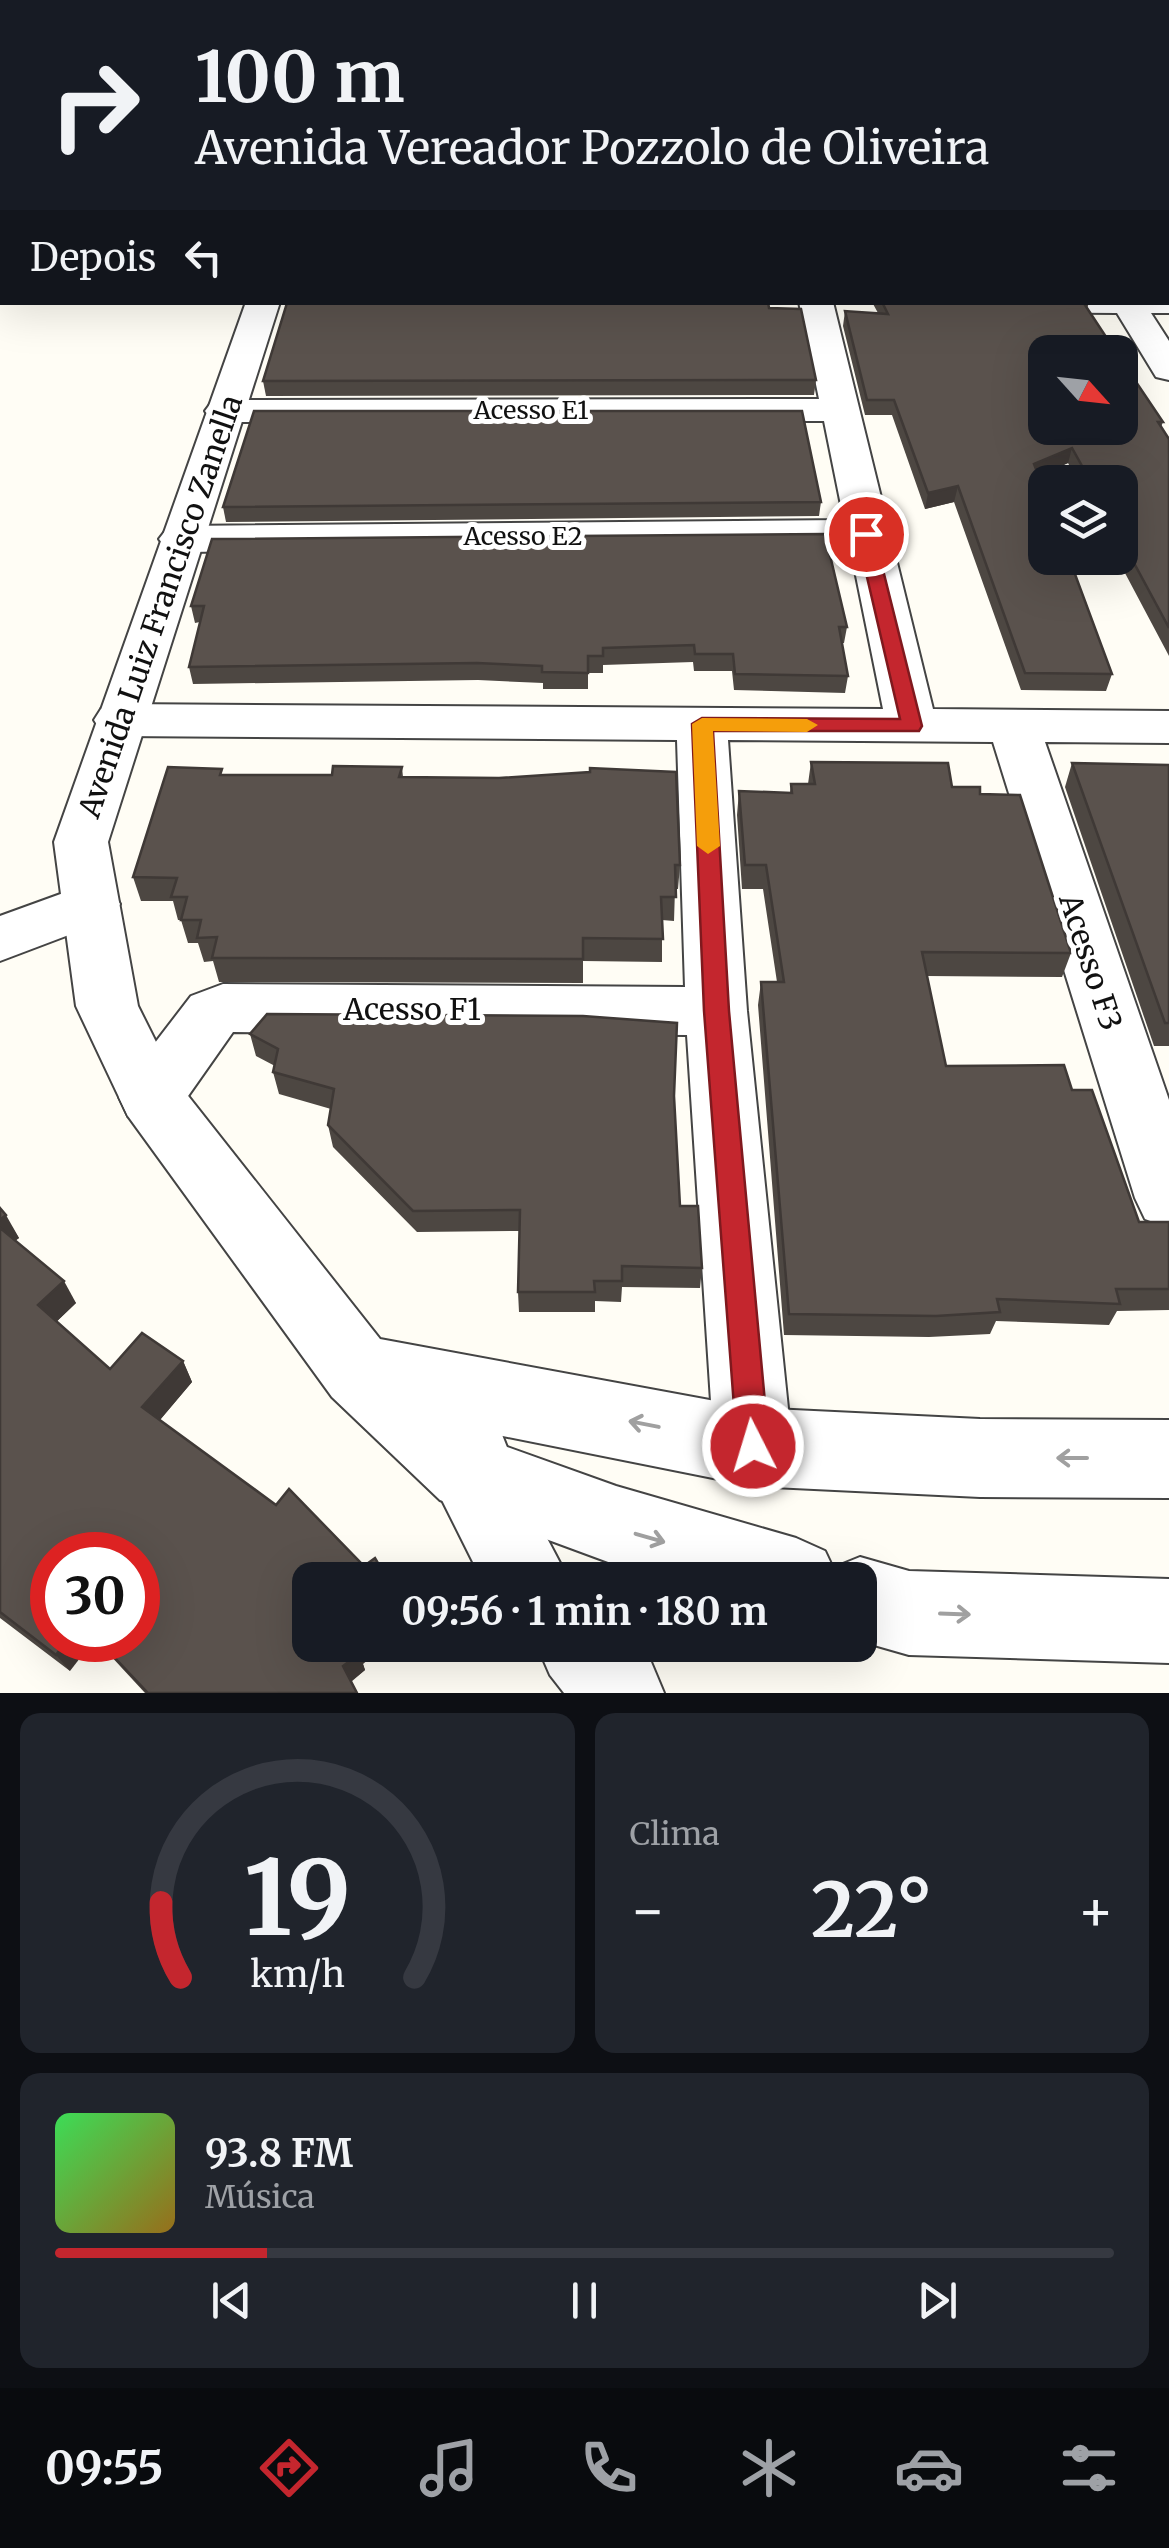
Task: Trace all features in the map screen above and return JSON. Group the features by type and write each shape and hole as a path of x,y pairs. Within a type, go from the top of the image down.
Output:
{"street":[{"name":"Avenida Luiz Francisco Zanella","path":"275,305 224,411 81,842 107,1006 151,1096 359,1371 468,1472 616,1528 734,1562"},
{"path":"817,305 912,726"},
{"path":"1128,305 1169,369"},
{"name":"Acesso E1","path":"224,411 839,410"},
{"name":"Acesso E2","path":"181,539 866,534"},
{"path":"119,720 1169,727"},
{"path":"702,724 716,1011 753,1446"},
{"name":"Acesso F3","path":"1014,726 1169,1198"},
{"path":"0,939 91,904"},
{"name":"Acesso F1","path":"151,1096 213,1013 223,1008 716,1011"},
{"path":"359,1371 753,1446 980,1458 1169,1458"},
{"path":"484,1393 468,1472 518,1562"},
{"path":"877,1604 909,1613 1169,1621"},
{"path":"594,1662 620,1693"}],"building":[{"path":"286,305 768,305 801,309 816,380 263,381"},
{"path":"884,305 1085,305 1105,335 1028,335 1028,445 1138,445 1138,385 1163,422 1158,422 1169,439 1169,628 1138,570 1138,465 1082,465 1072,448 1028,465 1028,575 1075,575 1112,674 1025,673 958,486 928,493 894,400 867,400 845,311 888,314"},
{"path":"254,411 802,411 821,502 223,507"},
{"path":"825,534 847,627 839,627 848,676 735,674 733,654 695,654 694,645 603,648 603,656 588,656 588,673 542,672 542,666 477,663 189,667 204,606 191,606 212,539"},
{"path":"811,762 948,763 952,787 980,787 980,794 1020,795 1071,953 922,952 946,1066 1064,1065 1072,1090 1092,1090 1139,1222 1169,1222 1169,1289 1116,1289 1120,1304 997,1299 1000,1312 936,1316 789,1314 761,982 784,982 766,865 745,865 739,791 792,793 791,784 815,784"},
{"path":"1072,763 1169,765 1169,1023 1165,1023"},
{"path":"333,766 402,767 399,777 499,778 590,772 590,768 676,772 680,865 675,865 676,897 661,897 663,939 583,938 583,959 212,958 217,937 197,938 201,920 181,920 187,897 171,897 177,878 133,877 168,767 222,769 220,775 332,775"},
{"path":"267,1014 583,1016 677,1023 674,1096 680,1206 698,1206 702,1268 622,1266 622,1281 594,1281 595,1292 518,1292 520,1210 413,1211 328,1125 334,1089 273,1072 278,1049 250,1034"},
{"path":"0,1228 64,1281 38,1305 110,1369 142,1333 183,1361 142,1407 276,1505 289,1489 360,1562 292,1562 292,1662 348,1662 343,1666 357,1693 148,1693 119,1662 160,1662 160,1532 30,1532 30,1635 0,1612"}],"slow traffic":[{"path":"708,846 702,724 807,725"}],"route":[{"path":"753,1446 716,1011 702,724 912,726 866,534"}]}
